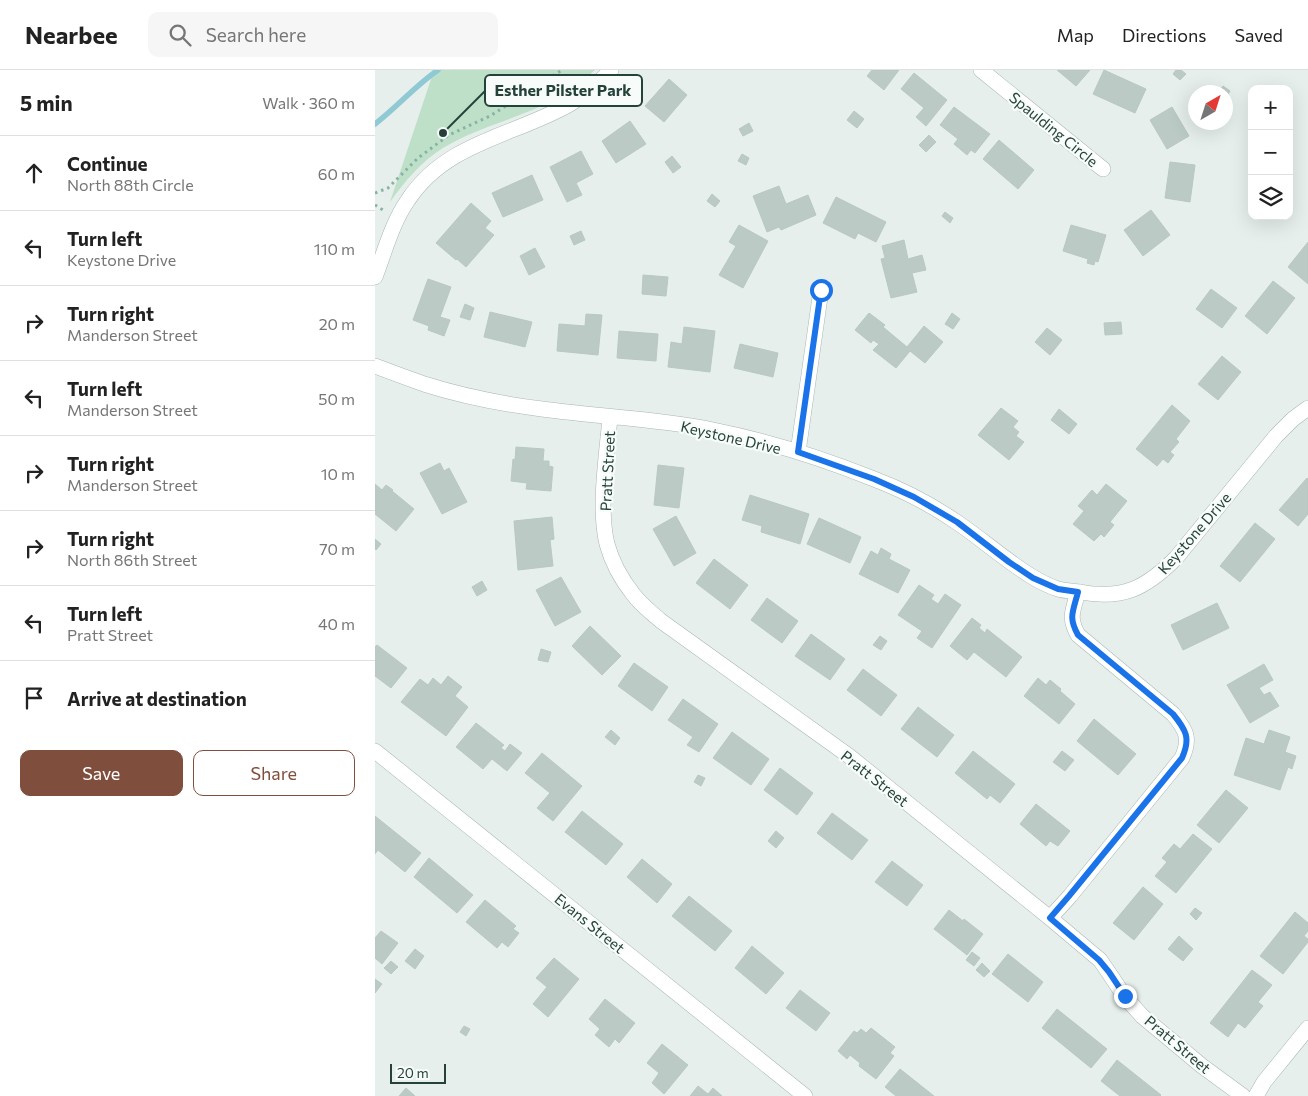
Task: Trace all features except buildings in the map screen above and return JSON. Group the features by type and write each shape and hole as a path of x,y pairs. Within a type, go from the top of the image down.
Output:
{"street":[{"path":"375,277 381,240 408,199 436,169 455,155 473,146 540,119 570,104 584,95 611,70"},
{"name":"Spaulding Circle","path":"981,70 1103,169"},
{"path":"798,452 821,290"},
{"name":"Keystone Drive","path":"375,366 425,384 477,398 540,409 656,421 712,430 798,452 874,479 914,497 957,522 1033,578 1058,589 1095,595 1126,592 1145,584 1163,570 1276,436 1308,408"},
{"name":"Pratt Street","path":"610,417 603,497 604,527 610,555 619,574 633,595 661,620 849,756 1050,918 1099,960 1142,1016 1202,1066 1243,1096"},
{"path":"1050,918 1182,758 1186,749 1187,738 1183,726 1173,714 1078,635 1073,625 1072,617 1078,592"},
{"name":"Evans Street","path":"375,751 805,1096"},
{"path":"1256,1096 1264,1082 1308,1028"}],"green space":[{"path":"434,70 595,70 569,90 548,102 479,130 443,148 414,172 390,202"}],"waterway":[{"path":"375,124 438,70"}],"place":[{"name":"Esther Pilster Park","path":"443,133"}],"route":[{"path":"821,290 798,452 874,479 914,497 957,522 1033,578 1058,589 1078,592 1072,617 1073,625 1078,635 1173,714 1183,726 1187,738 1186,749 1182,758 1050,918 1099,960 1125,996"}]}
